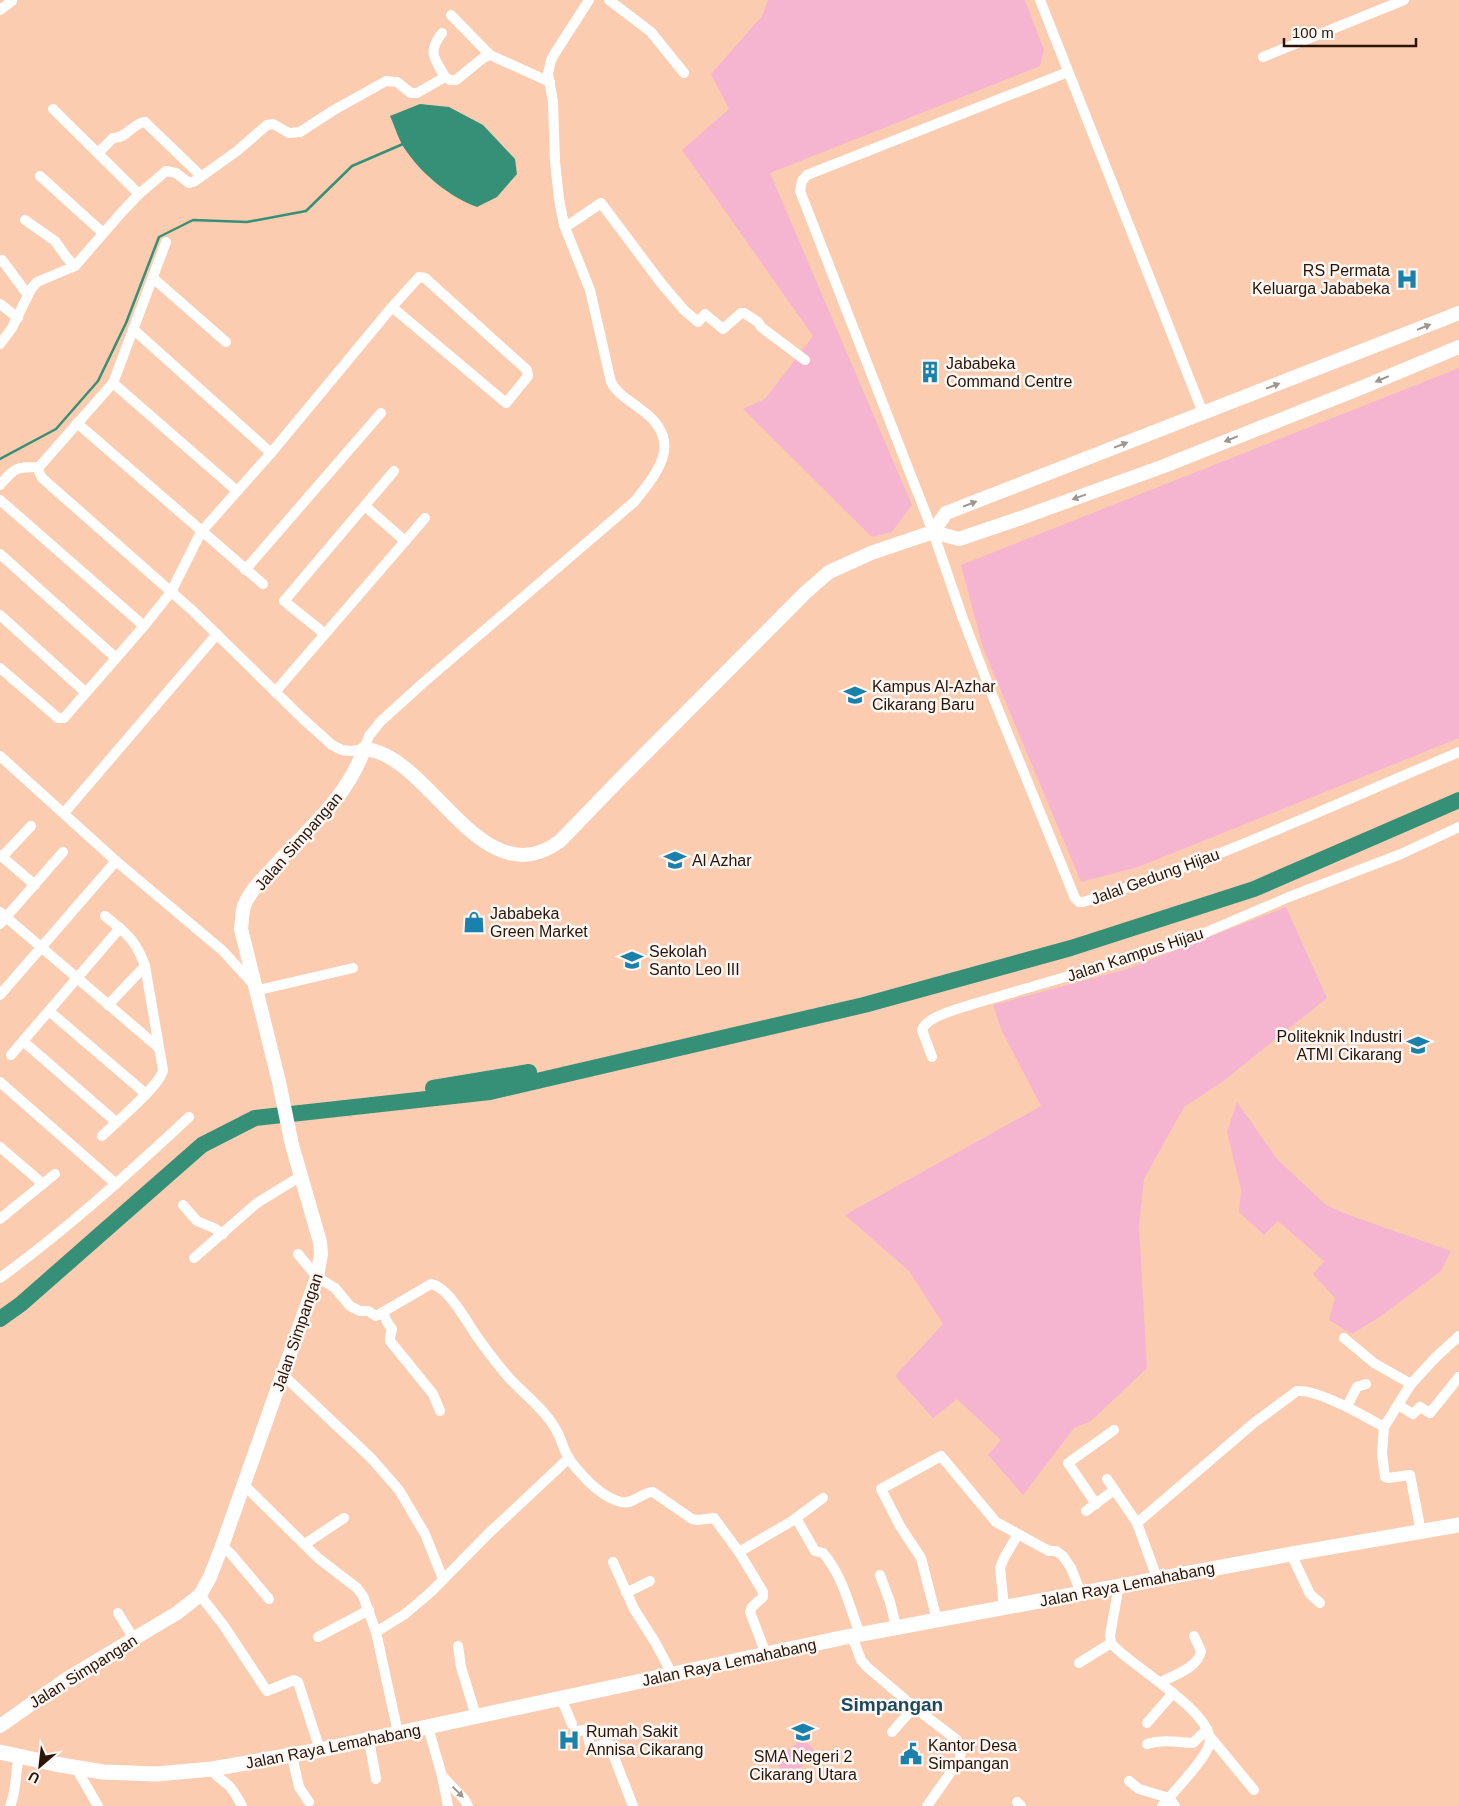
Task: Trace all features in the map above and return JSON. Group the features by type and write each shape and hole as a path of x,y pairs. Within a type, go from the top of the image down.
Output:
{"main road":[{"name":"Jalan Raya Lemahabang","path":"0,1752 76,1768 125,1774 157,1774 212,1769 292,1756 896,1627 1157,1578 1459,1525"}],"street":[{"path":"364,749 369,736 380,722 634,502 654,475 664,456 664,438 655,420 616,391 611,382 590,290 564,225 559,199 555,162 554,110 548,74 551,60 589,0"},
{"path":"609,0 652,32 684,73"},
{"path":"1040,0 1203,413"},
{"path":"1263,57 1404,0"},
{"path":"0,10 12,1"},
{"path":"451,15 490,55 550,82"},
{"path":"442,33 433,45 433,49 444,77 450,80 456,80 483,58 490,55"},
{"path":"932,532 800,191 800,186 807,175 1068,72"},
{"path":"0,344 18,318 28,295 37,282 75,266 139,194 166,171 172,172 186,182 191,183 237,151 267,125 272,124 288,133 300,132 334,110 386,81 397,82 411,93 417,93 444,77"},
{"path":"53,109 139,194"},
{"path":"98,153 113,138 120,138 140,123 146,122 201,176"},
{"path":"40,176 103,233"},
{"path":"564,225 570,224 601,203 667,290 698,322 705,314 723,329 741,313 744,313 758,322 761,328 805,360"},
{"path":"24,220 55,241 75,266"},
{"path":"166,242 112,383 39,467 42,478 217,634 332,745 342,750 364,749 380,752 399,764 468,829 502,852 514,854 537,853 549,849 560,841 626,772 829,572 871,553 932,532 959,539 1018,519 1173,462 1363,387 1459,346"},
{"path":"2,260 28,295"},
{"path":"152,278 226,342"},
{"path":"0,668 58,718 64,718 144,626 170,592 201,532 271,453 392,307 419,278 425,278 527,370 528,376 506,403 392,307"},
{"path":"0,304 18,318"},
{"path":"932,532 946,512 1459,313"},
{"path":"133,329 271,453"},
{"path":"112,383 237,491"},
{"path":"245,570 381,413"},
{"path":"78,423 262,584"},
{"path":"0,486 13,469 39,467"},
{"path":"325,634 284,601 394,471"},
{"path":"0,500 144,626"},
{"path":"365,506 405,541"},
{"path":"275,692 425,518"},
{"name":"Jalal Gedung Hijau","path":"932,532 993,697 1075,898 1079,902 1121,890 1199,862 1459,752"},
{"path":"0,554 116,658"},
{"path":"0,615 85,692"},
{"path":"64,813 217,634"},
{"name":"Jalan Simpangan","path":"0,1726 68,1678 177,1613 200,1595 210,1578 222,1546 317,1277 321,1254 320,1242 292,1145 279,1082 254,988 241,929 244,907 254,888 328,810 358,766 364,749"},
{"path":"0,756 116,860 223,951 254,988 353,968"},
{"path":"31,826 1,856 34,884"},
{"name":"Jalan Kampus Hijau","path":"932,1057 922,1030 927,1022 940,1016 972,1004 1181,943 1289,897 1401,854 1459,828"},
{"path":"63,852 2,918 41,948 159,1048"},
{"path":"0,995 116,860"},
{"path":"102,1136 146,1094 162,1076 163,1070 145,966 136,944 105,916"},
{"path":"11,1055 120,928"},
{"path":"108,1005 145,966"},
{"path":"49,1011 146,1094"},
{"path":"24,1041 116,1122"},
{"path":"0,1082 116,1184"},
{"path":"0,1278 43,1247 116,1184 188,1117"},
{"path":"0,1147 43,1184"},
{"path":"2,1213 55,1174"},
{"path":"194,1258 262,1199 301,1176"},
{"path":"183,1205 198,1221 222,1234"},
{"path":"298,1254 317,1277 335,1288 355,1310 368,1311 376,1316 432,1284 437,1285 451,1299 509,1378 556,1428 569,1458 595,1487 622,1502 629,1502 648,1492 653,1492 692,1519 714,1518 739,1552 763,1592 763,1597 752,1607 750,1612 766,1654"},
{"path":"384,1312 387,1322 392,1328 390,1341 433,1394 440,1411"},
{"path":"1421,1532 1410,1475 1388,1478 1385,1476 1382,1454 1384,1427 1411,1384 1436,1356 1459,1336"},
{"path":"1344,1338 1374,1363 1411,1384"},
{"path":"282,1374 371,1458 399,1490 425,1534 443,1579"},
{"path":"1398,1405 1413,1414 1420,1408 1430,1413 1459,1377"},
{"path":"1347,1406 1357,1387 1366,1384"},
{"path":"1137,1523 1255,1422 1297,1390 1309,1392 1347,1406 1384,1427"},
{"path":"1096,1504 1068,1463 1114,1430"},
{"path":"937,1620 921,1558 900,1526 881,1490 941,1456 996,1522 1048,1551 1056,1551 1063,1556 1081,1592"},
{"path":"376,1632 405,1614 431,1592 569,1458"},
{"path":"1107,1479 1137,1523 1157,1578"},
{"path":"243,1484 318,1558 359,1590 369,1610 376,1632 382,1668 398,1733"},
{"path":"1086,1511 1114,1490"},
{"path":"739,1552 796,1518 823,1498"},
{"path":"305,1544 344,1518"},
{"path":"796,1518 815,1551 823,1553 844,1587 861,1660 914,1707 957,1740 961,1750 960,1759 927,1806"},
{"path":"1004,1607 1000,1568 1018,1534"},
{"path":"222,1546 231,1554 268,1599"},
{"path":"1291,1554 1300,1577 1310,1594 1320,1603"},
{"path":"613,1562 634,1609 672,1674"},
{"path":"880,1576 890,1602 896,1627"},
{"path":"626,1593 650,1581"},
{"path":"1119,1585 1110,1643 1121,1654 1160,1682 1190,1708 1254,1790"},
{"path":"200,1595 224,1626 267,1690 294,1680 298,1682 320,1750"},
{"path":"318,1636 369,1610"},
{"path":"118,1613 134,1639"},
{"path":"1160,1682 1187,1668 1198,1658 1201,1651 1194,1636"},
{"path":"1079,1663 1110,1643"},
{"path":"458,1646 461,1667 476,1716"},
{"path":"1148,1723 1173,1693"},
{"path":"561,1698 575,1728 586,1731 590,1746 593,1748 605,1743 610,1744 632,1806"},
{"path":"892,1732 914,1707"},
{"path":"428,1727 442,1776 448,1806"},
{"path":"1147,1744 1156,1741 1193,1743 1209,1734"},
{"path":"1162,1806 1172,1802 1202,1758 1209,1747 1209,1734"},
{"path":"369,1740 376,1779"},
{"path":"10,1806 15,1788 15,1770 19,1756"},
{"path":"292,1756 299,1787 310,1802"},
{"path":"76,1768 98,1806"},
{"path":"212,1769 219,1780 227,1784 234,1792 242,1806"},
{"path":"442,1776 464,1799 468,1806"},
{"path":"1129,1781 1140,1789 1172,1802"}],"shaded area":[{"path":"768,0 1025,0 1044,50 1040,66 770,173 912,505 892,532 872,537 743,409 765,399 813,336 682,150 729,109 711,74 762,16"},
{"path":"1459,368 1459,738 1138,867 1081,882 983,648 961,565"},
{"path":"1286,907 1327,998 1222,1082 1184,1107 1144,1179 1139,1226 1147,1368 1091,1421 1074,1428 1023,1495 988,1455 1001,1440 957,1399 933,1418 895,1376 943,1324 909,1271 845,1215 1041,1106 1002,1031 993,1005 1127,969"},
{"path":"1237,1102 1277,1159 1326,1205 1346,1214 1451,1251 1441,1271 1381,1316 1352,1334 1329,1320 1335,1298 1313,1274 1324,1261 1278,1221 1264,1235 1239,1212 1241,1190 1227,1132"},
{"path":"803,1738 817,1753 789,1778 775,1762"}],"water":[{"path":"420,104 449,107 483,125 515,159 517,174 497,197 477,207 467,203 429,177 413,161 404,148 390,116"}],"waterway":[{"path":"0,459 56,429 98,381 126,323 159,237 193,220 247,222 306,211 352,166 403,144"},
{"path":"0,1319 21,1304 202,1145 255,1118 490,1092 864,1005 1071,948 1254,889 1459,800"},
{"path":"433,1088 529,1072"}],"place":[{"name":"RS Permata Keluarga Jababeka","path":"1407,279"},
{"name":"Jababeka Command Centre","path":"930,372"},
{"name":"Kampus Al-Azhar Cikarang Baru","path":"855,695"},
{"name":"Al Azhar","path":"675,860"},
{"name":"Jababeka Green Market","path":"474,922"},
{"name":"Sekolah Santo Leo III","path":"632,960"},
{"name":"Politeknik Industri ATMI Cikarang","path":"1418,1045"},
{"name":"SMA Negeri 2 Cikarang Utara","path":"803,1732"},
{"name":"Rumah Sakit Annisa Cikarang","path":"569,1740"},
{"name":"Kantor Desa Simpangan","path":"911,1754"}],"district":[{"name":"Simpangan","path":"892,1704"}]}
